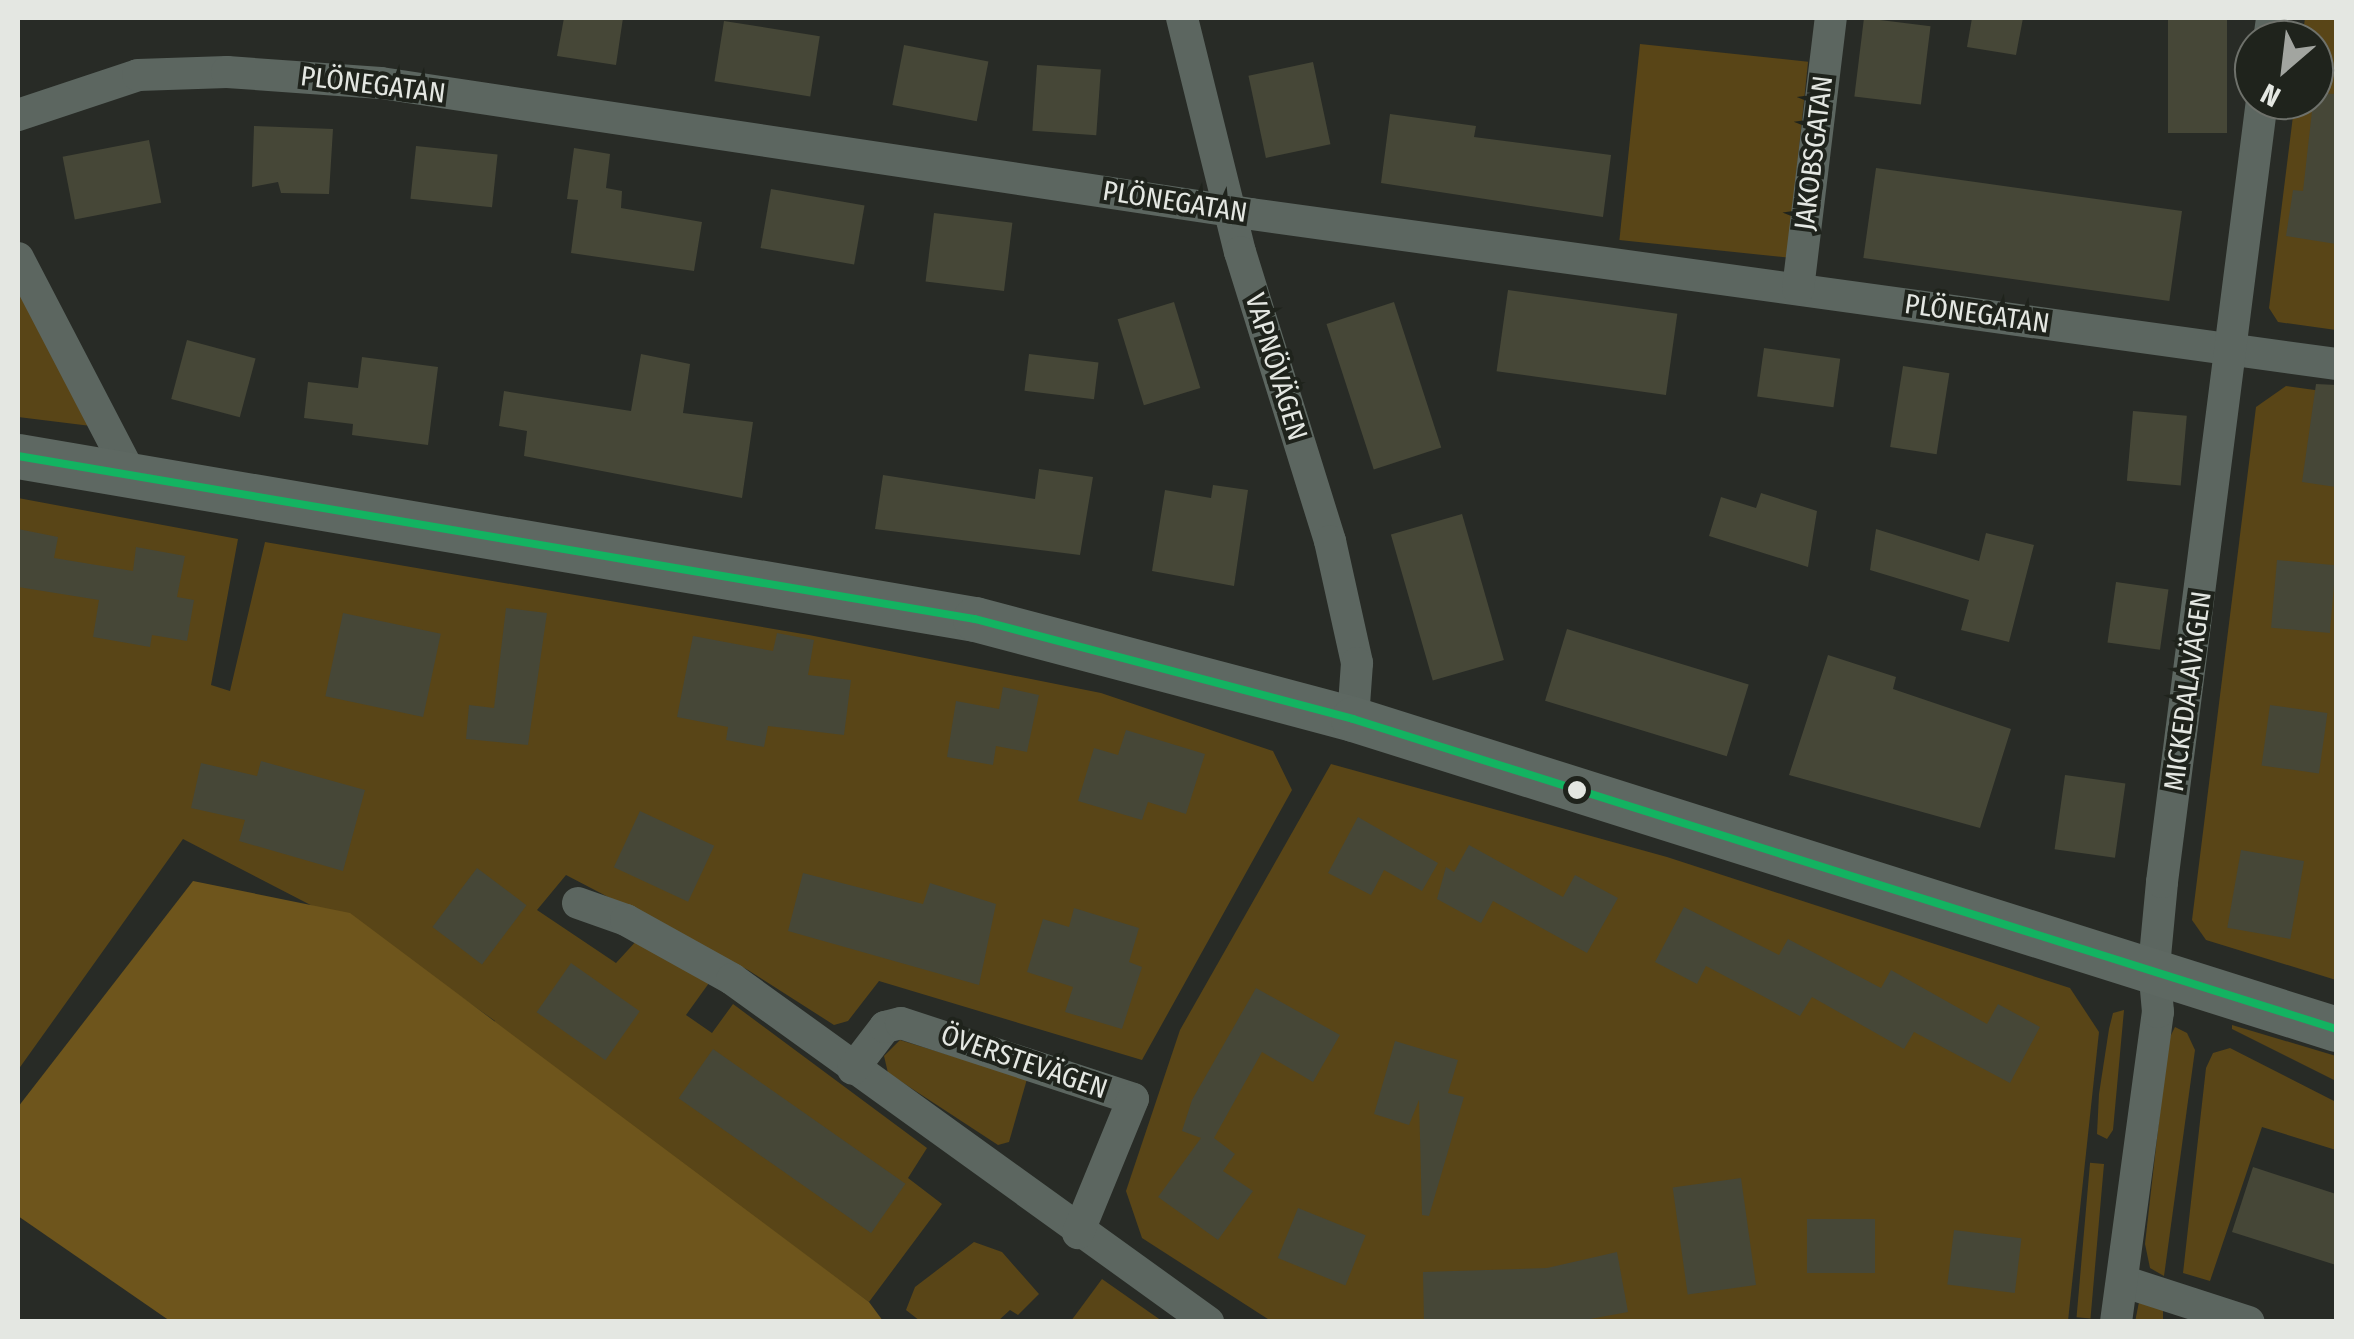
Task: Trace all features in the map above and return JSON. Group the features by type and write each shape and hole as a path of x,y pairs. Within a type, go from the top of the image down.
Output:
{"street":[{"name":"VAPNÖVÄGEN","path":"1182,18 1229,210 1334,561 1357,663 1353,719"},
{"name":"JAKOBSGATAN","path":"1798,289 1831,18"},
{"name":"PLÖNEGATAN","path":"18,115 138,75 283,74 382,83 1229,210 2336,364"},
{"name":"MICKEDALAVÄGEN","path":"2116,1322 2158,1012 2154,967 2260,120"},
{"path":"18,258 131,474"},
{"path":"18,456 975,619 1353,719 2154,967 2336,1029"},
{"path":"578,903 684,949 1208,1322"},
{"name":"ÖVERSTEVÄGEN","path":"853,1070 885,1026 901,1023 1133,1099 1078,1233"},
{"path":"2122,1281 2249,1322"}],"shaded area":[{"path":"2336,18 2336,330 2278,322 2269,308 2292,120 2334,120 2334,20 2305,20"},
{"path":"1640,44 1808,62 1787,258 1619,240"},
{"path":"18,287 91,426 18,417"},
{"path":"2286,386 2336,393 2336,980 2206,940 2192,920 2256,407"},
{"path":"18,498 238,539 211,685 230,691 265,542 809,635 1101,693 1273,751 1292,790 1142,1060 879,981 848,1021 834,1025 748,970 566,875 537,910 616,963 639,938 709,983 686,1015 712,1033 733,1004 927,1148 908,1178 942,1204 869,1302 491,1029 495,1021 386,944 183,839 18,1070"},
{"path":"1331,764 1667,857 2070,988 2099,1032 2068,1321 1271,1321 1142,1238 1126,1191 1180,1030"},
{"path":"193,881 350,913 869,1302 883,1321 170,1321 18,1216 18,1107"},
{"path":"2124,1010 2113,1130 2107,1139 2097,1134 2099,1094 2113,1013"},
{"path":"2232,1025 2336,1056 2336,1081 2232,1029"},
{"path":"2175,1027 2187,1033 2195,1050 2164,1276 2150,1268 2145,1244 2168,1041"},
{"path":"900,1040 1027,1079 1009,1142 998,1145 888,1073 884,1056"},
{"path":"2230,1048 2336,1102 2336,1150 2262,1127 2210,1281 2183,1273 2206,1068 2213,1053"},
{"path":"2090,1163 2104,1164 2090,1318 2077,1317"},
{"path":"974,1242 1002,1252 1039,1294 1018,1315 1010,1310 998,1321 920,1321 906,1310 915,1287"},
{"path":"1102,1279 1162,1321 1071,1321"},
{"path":"2139,1302 2163,1305 2163,1321 2135,1322"}],"building":[{"path":"564,18 623,18 616,65 557,56"},
{"path":"1864,18 1931,26 1921,105 1854,96"},
{"path":"1972,18 2023,18 2016,55 1967,47"},
{"path":"2168,18 2227,18 2227,133 2168,133"},
{"path":"724,21 820,36 810,96 714,81"},
{"path":"904,45 988,61 977,121 892,105"},
{"path":"1313,62 1330,144 1266,158 1248,76"},
{"path":"1037,65 1101,69 1096,135 1032,131"},
{"path":"2336,94 2336,244 2286,236 2293,190 2303,191 2311,120 2334,120"},
{"path":"1390,114 1476,126 1474,137 1611,155 1603,217 1381,183"},
{"path":"254,126 333,129 329,194 281,193 278,182 252,187"},
{"path":"149,140 161,203 75,220 63,157"},
{"path":"416,146 498,155 492,207 410,199"},
{"path":"574,148 610,154 606,188 622,191 621,208 702,222 694,271 571,253 578,200 567,199"},
{"path":"1876,168 2182,211 2169,301 1863,258"},
{"path":"771,189 865,205 854,265 761,248"},
{"path":"934,213 1012,223 1004,291 926,281"},
{"path":"1508,290 1677,314 1666,395 1497,371"},
{"path":"1174,302 1200,388 1144,405 1118,319"},
{"path":"1394,302 1441,448 1374,469 1326,324"},
{"path":"187,340 256,358 240,417 171,399"},
{"path":"1764,348 1840,359 1833,407 1757,397"},
{"path":"641,354 690,364 683,413 753,422 742,498 524,456 527,431 499,426 504,391 631,411"},
{"path":"1029,354 1098,363 1094,399 1024,391"},
{"path":"362,357 438,367 428,445 352,435 353,424 304,418 308,382 358,388"},
{"path":"1903,366 1949,373 1937,454 1890,447"},
{"path":"2316,384 2336,385 2336,487 2302,482"},
{"path":"2133,411 2187,416 2181,485 2127,481"},
{"path":"1039,469 1093,477 1080,555 875,529 883,475 1035,499"},
{"path":"1213,485 1248,490 1234,586 1152,571 1165,490 1211,498"},
{"path":"1761,493 1817,511 1808,567 1709,536 1721,497 1756,508"},
{"path":"1462,514 1504,660 1433,681 1391,534"},
{"path":"18,529 58,537 54,558 133,571 136,547 185,556 177,597 194,600 187,641 152,635 150,647 93,637 99,600 18,587"},
{"path":"1876,529 1979,561 1986,533 2034,545 2009,642 1961,630 1969,600 1870,570"},
{"path":"2277,560 2336,565 2330,633 2271,628"},
{"path":"2116,582 2168,589 2160,650 2108,642"},
{"path":"506,608 547,613 528,745 466,739 469,705 494,708"},
{"path":"343,613 441,634 423,717 325,696"},
{"path":"1567,629 1749,685 1727,756 1545,701"},
{"path":"777,633 814,640 808,675 851,680 844,735 768,726 764,747 726,740 728,727 677,717 693,636 773,651"},
{"path":"1828,655 1896,677 1893,689 2011,729 1980,828 1789,775"},
{"path":"1003,687 1039,695 1027,752 996,746 993,765 947,757 956,701 999,709"},
{"path":"2270,705 2327,713 2319,773 2262,765"},
{"path":"1126,730 1205,754 1186,814 1148,802 1142,820 1078,801 1094,748 1118,755"},
{"path":"261,761 365,790 343,871 239,841 245,820 191,808 201,763 257,776"},
{"path":"2065,775 2125,783 2115,858 2055,849"},
{"path":"640,811 714,846 688,902 614,867"},
{"path":"1358,817 1438,863 1422,891 1384,870 1371,895 1328,873"},
{"path":"1469,845 1563,897 1575,875 1618,898 1587,953 1493,901 1481,923 1437,899 1446,867 1454,872"},
{"path":"2241,850 2304,861 2290,939 2227,928"},
{"path":"477,868 527,905 482,964 432,927"},
{"path":"803,873 923,904 930,883 996,904 979,985 788,931"},
{"path":"1684,907 1779,955 1788,939 1881,988 1891,970 1987,1024 1998,1004 2040,1027 2010,1083 1914,1032 1904,1049 1812,997 1800,1016 1706,966 1697,984 1655,962"},
{"path":"1074,908 1139,928 1129,962 1142,967 1122,1029 1065,1012 1073,987 1027,972 1043,919 1069,927"},
{"path":"571,963 640,1011 605,1060 537,1012"},
{"path":"1256,988 1340,1035 1313,1082 1262,1052 1214,1138 1235,1154 1223,1171 1253,1191 1218,1240 1158,1197 1201,1138 1182,1131 1192,1100"},
{"path":"1395,1041 1458,1060 1448,1093 1464,1097 1429,1216 1422,1215 1419,1100 1409,1125 1374,1114"},
{"path":"713,1049 906,1184 871,1233 679,1098"},
{"path":"2253,1167 2336,1194 2336,1265 2232,1232"},
{"path":"1741,1178 1756,1285 1688,1295 1673,1188"},
{"path":"1298,1208 1366,1235 1345,1285 1278,1258"},
{"path":"1807,1219 1875,1219 1875,1273 1807,1273"},
{"path":"1954,1230 2021,1238 2015,1293 1947,1285"},
{"path":"1617,1252 1628,1312 1574,1322 1424,1322 1423,1272 1547,1268"}],"transit line":[{"path":"18,456 975,619 1353,719 2336,1029"}]}
